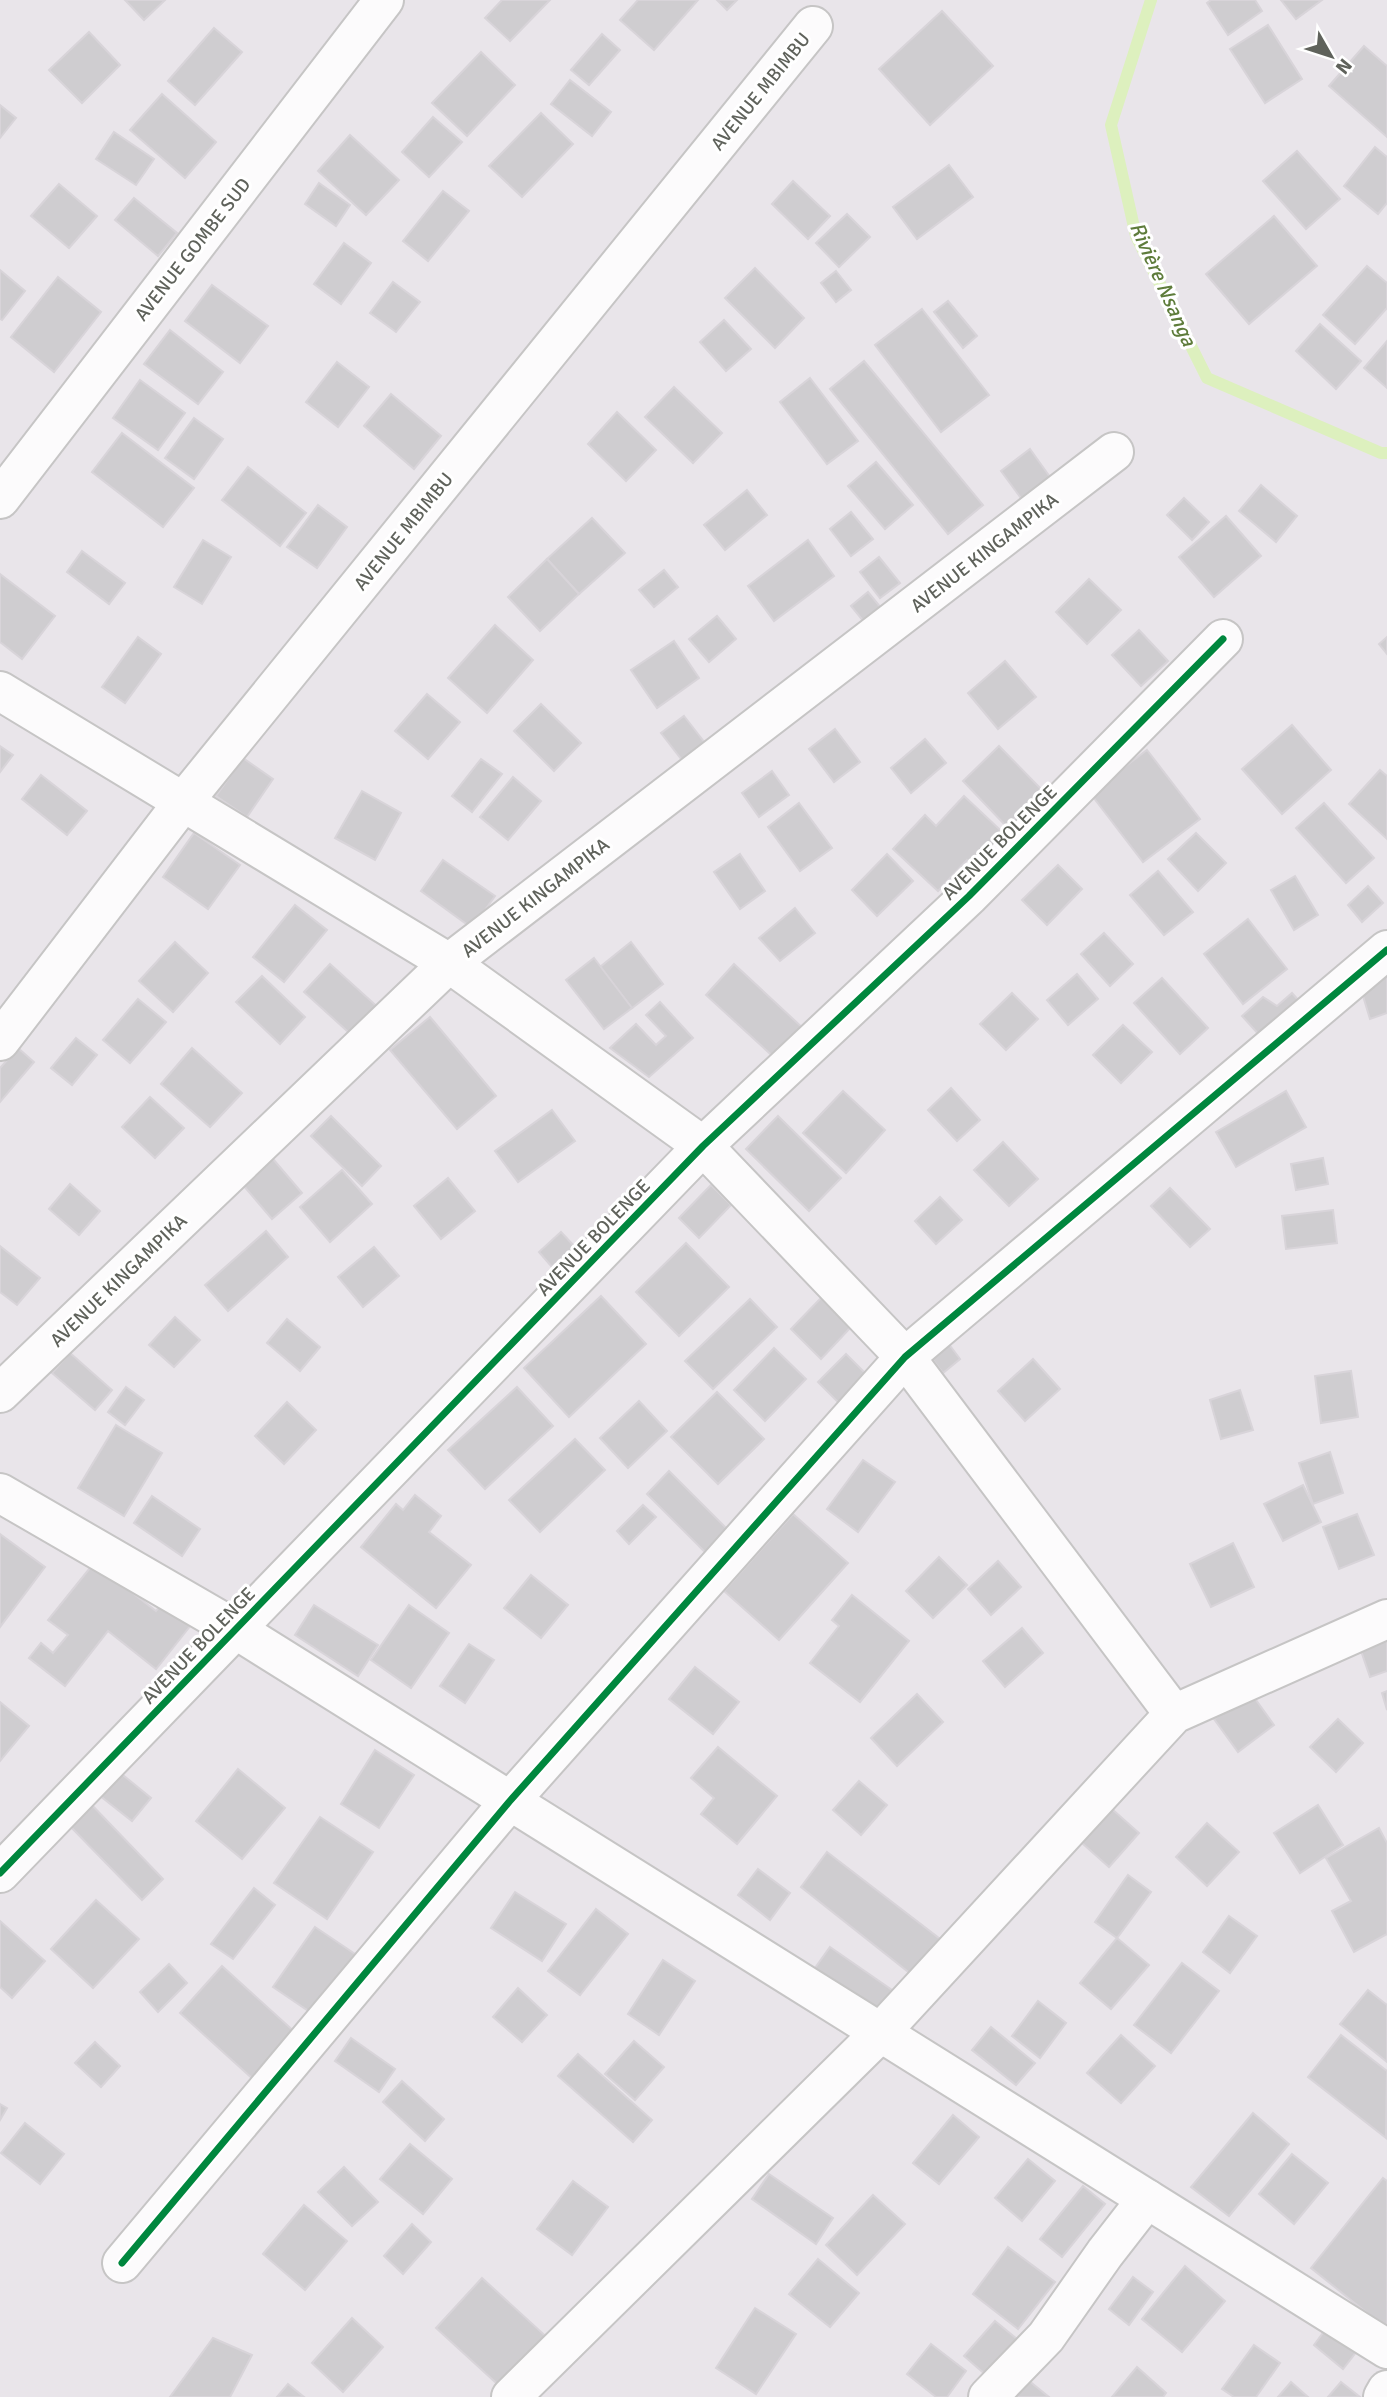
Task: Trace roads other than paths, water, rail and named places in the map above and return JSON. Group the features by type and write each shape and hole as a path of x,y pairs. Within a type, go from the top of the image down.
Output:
{"street":[{"name":"AVENUE GOMBE SUD","path":"0,499 384,0"},
{"name":"AVENUE MBIMBU","path":"0,1041 184,801 813,26"},
{"name":"AVENUE KINGAMPIKA","path":"0,1393 449,963 1114,452"},
{"name":"AVENUE BOLENGE","path":"0,1873 704,1146 969,896 1223,639"},
{"path":"0,691 449,963 704,1146 905,1357 1174,1714"},
{"path":"122,2263 509,1802 905,1357 1387,950"},
{"path":"0,1493 235,1629 1387,2349"},
{"path":"511,2397 880,2033 1174,1714 1387,1619"},
{"path":"988,2397 1046,2337 1147,2199"},
{"path":"1382,2397 1387,2390"}],"waterway":[{"name":"Rivière Nsanga","path":"1151,0 1111,125 1136,236 1207,378 1381,453 1387,453"}]}
